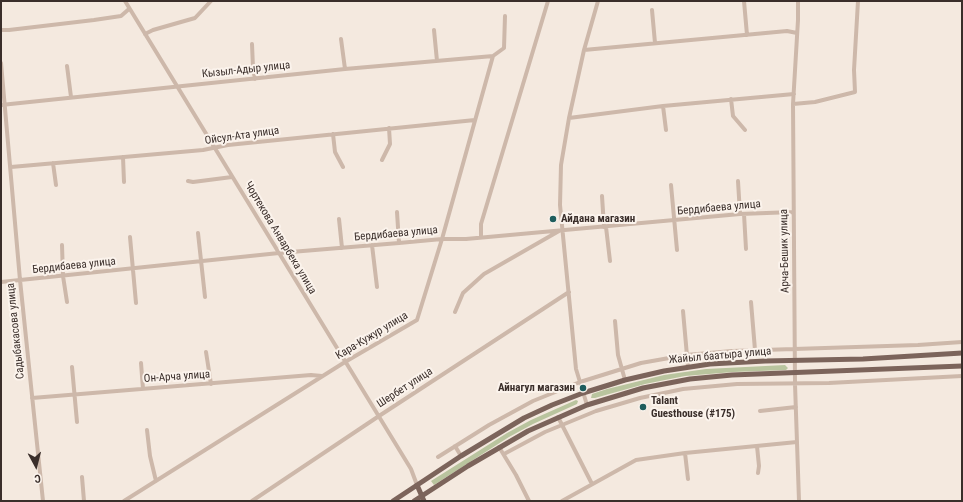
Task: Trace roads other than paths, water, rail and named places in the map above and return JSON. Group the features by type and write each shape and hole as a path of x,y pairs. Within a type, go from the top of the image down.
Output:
{"main road":[{"name":"Жайыл баатыра улица","path":"393,501 461,456 524,418 552,404 625,380 688,367 731,363 962,353"},
{"name":"Жайыл баатыра улица","path":"415,501 422,499 499,447 528,431 587,405 643,388 690,379 732,375 962,366"},
{"path":"417,485 422,499"},
{"path":"415,501 417,485"}],"street":[{"name":"Чортекова Анварбека улица","path":"125,1 411,469 417,485"},
{"path":"145,34 153,30 195,18 211,1"},
{"path":"481,237 481,224 548,1"},
{"path":"587,405 576,369 560,205 561,164 569,118 584,50 598,1"},
{"path":"744,1 747,35"},
{"name":"Арча-Бешик улица","path":"798,1 793,104 793,212 799,501"},
{"path":"793,104 815,102 854,92 858,1"},
{"path":"1,30 121,16 129,9"},
{"path":"652,10 655,43"},
{"name":"Кара-Кужур улица","path":"124,501 345,362 417,320 442,239 494,56 504,48 505,16"},
{"path":"434,30 437,61"},
{"path":"584,50 787,31 797,33"},
{"path":"341,39 345,69"},
{"path":"252,44 253,68 256,79"},
{"name":"Кызыл-Адыр улица","path":"3,105 345,69 494,56"},
{"name":"Садыбакасова улица","path":"1,63 3,105 11,167 20,280 43,501"},
{"path":"66,66 70,98"},
{"path":"569,118 662,106 794,94"},
{"path":"731,99 733,116 745,130"},
{"path":"662,106 666,130"},
{"name":"Ойсул-Ата улица","path":"11,167 203,150 228,145 475,120"},
{"path":"382,160 390,144 388,128"},
{"path":"333,134 335,152 344,167"},
{"path":"123,158 124,182"},
{"path":"53,163 56,185"},
{"path":"188,181 193,182 232,177"},
{"path":"738,181 746,249"},
{"path":"671,185 677,250"},
{"path":"602,196 610,261"},
{"path":"397,212 399,242"},
{"name":"Бердибаева улица","path":"1,282 399,242 466,239 563,229 605,227 742,214 793,212"},
{"path":"339,219 342,248"},
{"path":"455,312 463,293 484,274 563,229"},
{"path":"198,233 205,298"},
{"path":"130,237 136,303"},
{"path":"62,245 63,276 67,302"},
{"path":"372,245 377,287"},
{"name":"Шербет улица","path":"252,501 569,292"},
{"path":"751,302 755,350"},
{"path":"683,312 688,367"},
{"path":"615,321 618,355 625,380"},
{"path":"438,457 522,406 546,395 621,368 647,362 686,355 755,350 918,345 962,342"},
{"path":"206,352 210,384"},
{"path":"141,363 143,389"},
{"path":"72,367 77,422"},
{"name":"Он-Арча улица","path":"32,398 311,375 323,376"},
{"path":"504,454 562,424 609,406 682,389 737,384 796,384 962,376"},
{"path":"760,411 796,407"},
{"path":"558,417 592,484"},
{"path":"146,430 156,481"},
{"path":"562,501 636,460 685,453 797,442"},
{"path":"455,446 461,456"},
{"path":"757,446 759,466 758,473"},
{"path":"499,447 529,501"},
{"path":"685,453 688,479"},
{"path":"82,477 84,501"}],"place":[{"name":"Айдана магазин","path":"553,219"},
{"name":"Айнагул магазин","path":"583,388"},
{"name":"Talant Guesthouse (#175)","path":"643,407"}]}
